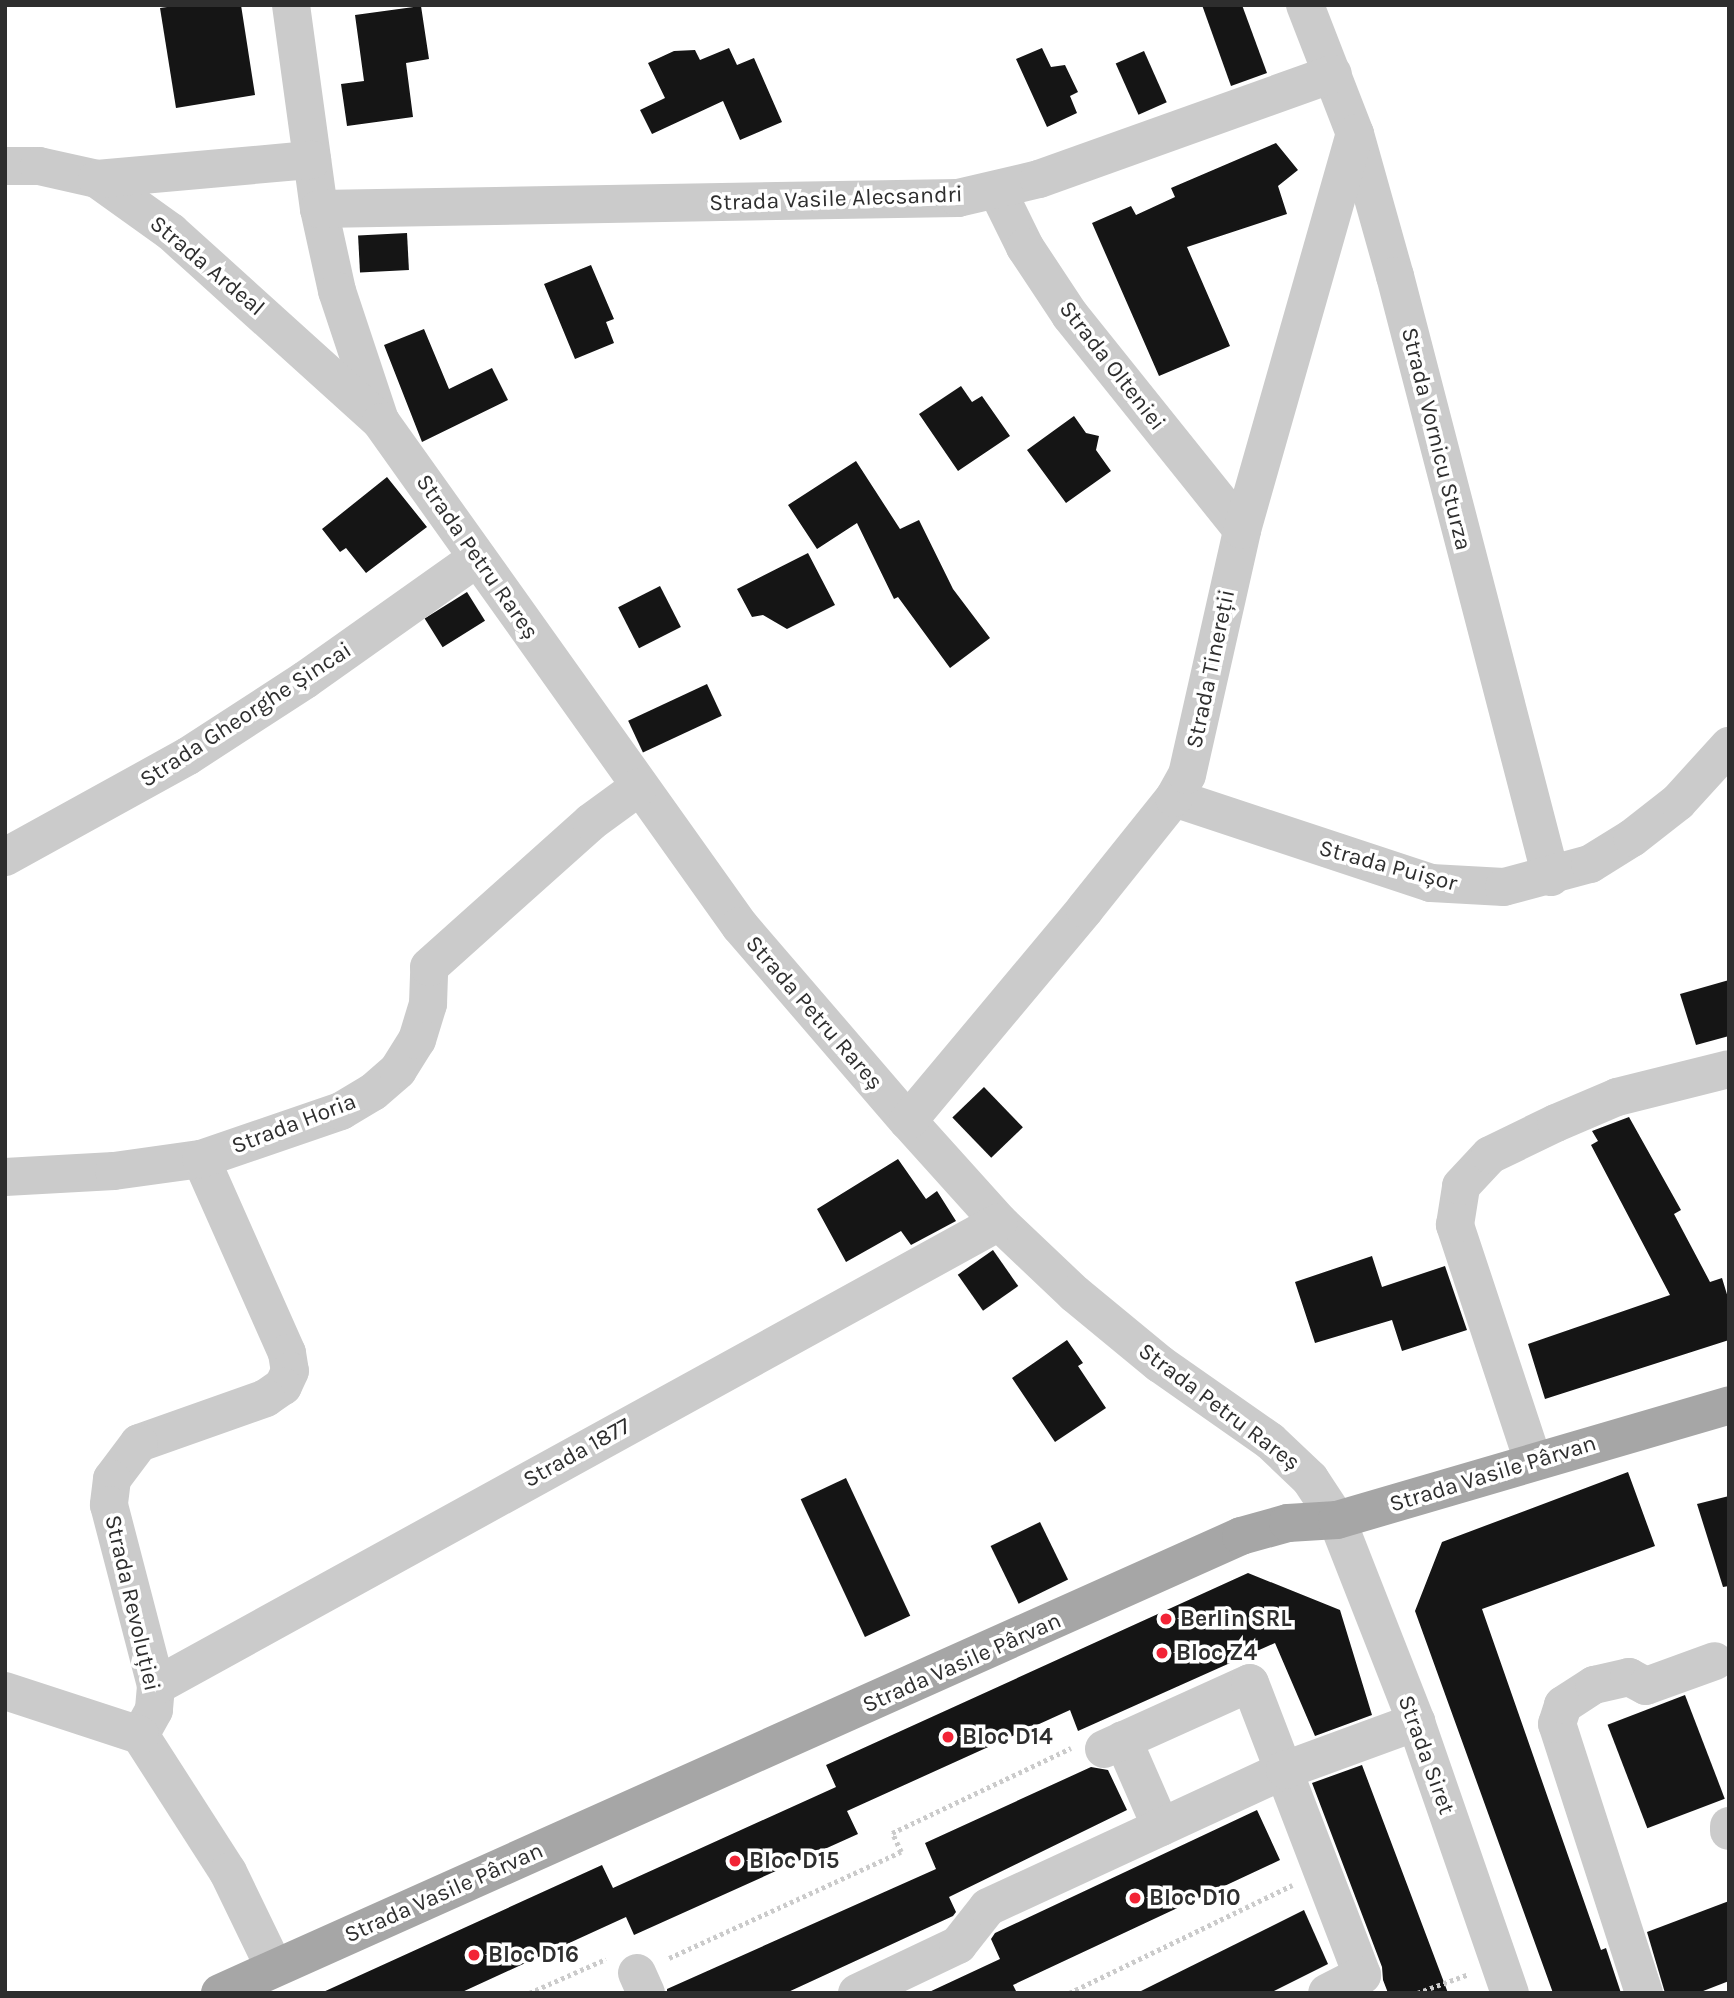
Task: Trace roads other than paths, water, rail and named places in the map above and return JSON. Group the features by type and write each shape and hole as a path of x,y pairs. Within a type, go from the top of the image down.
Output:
{"main road":[{"name":"Strada Vasile Pârvan","path":"223,1992 274,1967 876,1703 1241,1536 1288,1523 1337,1520 1729,1405"}],"street":[{"path":"291,5 319,209 337,292 381,422"},
{"name":"Strada Vornicu Sturza","path":"1306,5 1354,134 1551,877"},
{"name":"Strada Vasile Alecsandri","path":"319,209 910,201 997,190 1333,74"},
{"name":"Strada Tinereții","path":"908,1121 1174,798 1195,747 1242,530 1354,134"},
{"path":"97,179 312,160"},
{"name":"Strada Ardeal","path":"5,166 39,166 97,179 201,258 381,422"},
{"name":"Strada Olteniei","path":"997,190 1025,247 1070,314 1242,530"},
{"name":"Strada Petru Rareș","path":"381,422 740,926 908,1121 999,1222 1075,1294 1160,1364 1270,1441 1310,1479 1337,1520"},
{"name":"Strada Gheorghe Șincai","path":"5,857 188,756 305,680 477,558"},
{"name":"Strada Puișor","path":"1174,798 1431,883 1504,887 1551,877 1590,864 1632,838 1678,802 1729,746"},
{"name":"Strada Horia","path":"5,1177 114,1171 201,1159 341,1111 373,1092 398,1070 417,1040 428,1004 429,967 591,822 639,787"},
{"path":"1533,1461 1455,1225 1461,1186 1490,1155 1556,1123 1617,1097 1729,1069"},
{"name":"Strada Revoluției","path":"141,1735 154,1710 156,1686 109,1505 112,1479 139,1443 266,1398 283,1386 290,1371 287,1353 201,1159"},
{"name":"Strada 1877","path":"156,1686 999,1222"},
{"name":"Strada Siret","path":"1337,1520 1416,1722 1504,1978"},
{"path":"1644,1993 1557,1724 1563,1704 1594,1685 1629,1677 1646,1686 1715,1661"},
{"path":"1161,1827 1113,1744 1250,1683 1324,1870 1362,1975 1327,1993"},
{"path":"5,1691 141,1735 228,1872 274,1967"},
{"path":"857,1993 958,1945 988,1908 1285,1770 1416,1722"}],"place":[{"name":"Berlin SRL","path":"1166,1619"},
{"name":"Bloc Z4","path":"1162,1653"},
{"name":"Bloc D14","path":"948,1737"},
{"name":"Bloc D15","path":"735,1861"},
{"name":"Bloc D10","path":"1135,1898"},
{"name":"Bloc D16","path":"474,1955"}]}
